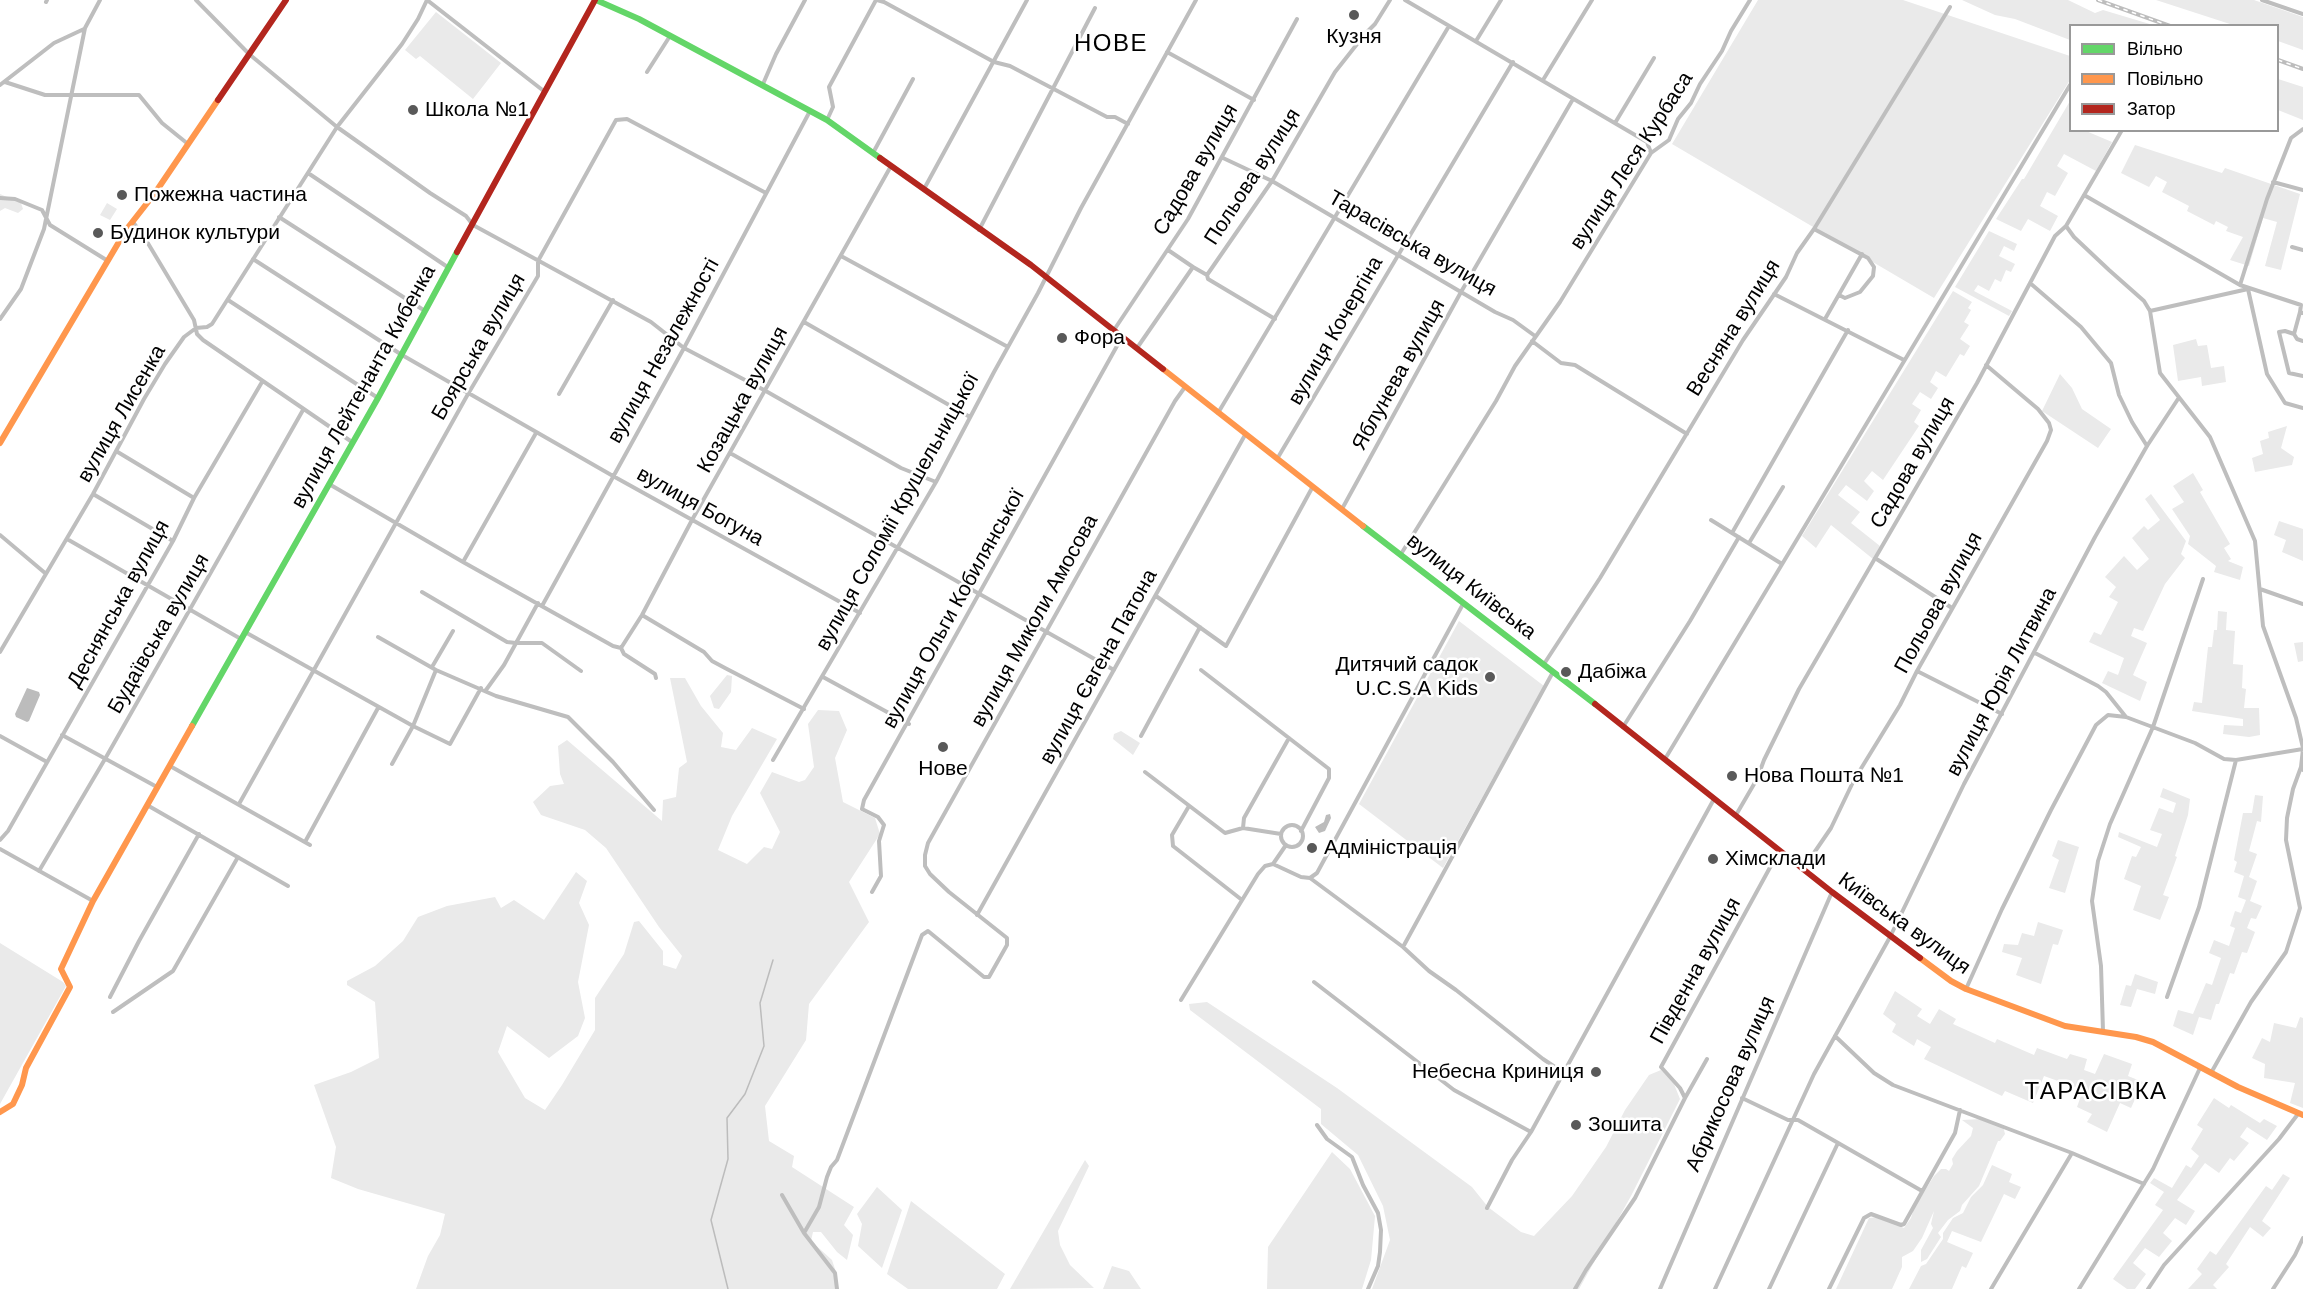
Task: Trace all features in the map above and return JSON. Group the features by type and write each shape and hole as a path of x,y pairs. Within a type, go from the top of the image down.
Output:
{"street":[{"path":"0,319 21,289 41,238 85,28 100,0"},
{"path":"196,0 249,54 337,127 466,216 473,225 651,322 684,348 764,390 901,468 936,482"},
{"path":"0,443 133,222 286,0"},
{"path":"427,0 545,92"},
{"name":"вулиця Лисенка","path":"0,652 93,494 165,364 184,337 196,328 212,324 337,127 402,44 427,0"},
{"path":"596,0 670,35 810,111"},
{"name":"вулиця Лейтенанта Кибенка","path":"147,805 402,356 596,0"},
{"path":"764,84 776,54 805,0"},
{"path":"827,120 833,107 829,87 876,0 886,1 994,62 1010,66 1107,117 1115,117 1128,123"},
{"path":"923,190 1027,0"},
{"name":"вулиця Соломії Крушельницької","path":"774,760 936,482 1196,0"},
{"name":"Польова вулиця","path":"1137,348 1193,267 1207,275 1272,182 1335,72 1365,34 1376,24 1390,0"},
{"path":"1405,0 1647,142 1651,153"},
{"path":"1476,41 1501,0"},
{"path":"1543,80 1592,0"},
{"name":"вулиця Леся Курбаса","path":"1401,554 1651,153 1669,140 1678,119 1691,103 1750,0"},
{"path":"2262,0 2303,14"},
{"name":"Весняна вулиця","path":"1544,664 1600,578 1674,452 1743,340 1786,277 1797,253 1950,7"},
{"path":"979,230 1095,8"},
{"name":"Садова вулиця","path":"1114,330 1167,250 1223,158 1297,19"},
{"path":"1218,413 1449,26"},
{"path":"0,85 54,43 85,28"},
{"path":"647,72 670,35"},
{"path":"1167,52 1254,100"},
{"path":"1615,123 1654,58"},
{"name":"вулиця Кочергіна","path":"1276,459 1513,62"},
{"path":"873,153 913,79"},
{"path":"5,82 45,94 65,96 73,93 139,95 162,123 188,144"},
{"path":"1665,760 2069,87"},
{"name":"Яблунева вулиця","path":"1341,509 1461,292 1573,99"},
{"name":"вулиця Київська","path":"810,111 827,120 1046,277 1276,459 1544,664 1736,815"},
{"name":"вулиця Незалежності","path":"486,690 504,665 613,476 810,111"},
{"name":"Боярська вулиця","path":"239,804 311,671 468,394 538,276 538,261 612,125 621,118 627,119 766,193"},
{"path":"2240,285 2273,182 2291,138 2303,129"},
{"name":"Садова вулиця","path":"1736,815 1757,779 1764,760 1800,689 1986,366 2055,236 2066,226 2121,132"},
{"name":"Тарасівська вулиця","path":"1223,158 1272,182 1495,312 1513,320 1535,336"},
{"name":"Козацька вулиця","path":"621,648 642,615 764,390 891,166"},
{"path":"308,173 449,268"},
{"path":"2273,182 2303,190"},
{"path":"2084,195 2240,285 2302,305 2302,313 2294,334"},
{"path":"0,198 15,199 42,210 50,225 108,262"},
{"path":"279,217 426,311"},
{"path":"133,222 194,320 203,340 352,442"},
{"path":"2066,226 2088,250 2144,301 2150,311 2160,373 2178,399 2210,437 2255,541 2263,626 2296,718 2303,749 2302,769 2293,789 2287,819 2286,840 2301,908 2286,952 2251,1002 2211,1073"},
{"path":"1814,229 1862,254 1874,267 1873,276 1860,292 1845,298 1839,295"},
{"path":"2292,247 2303,250"},
{"path":"1167,250 1193,267"},
{"path":"1825,319 1862,254"},
{"path":"841,256 1008,347"},
{"name":"вулиця Богуна","path":"253,259 402,356 860,613"},
{"path":"1207,275 1208,279 1275,320"},
{"path":"2030,284 2081,327 2111,363 2119,395 2147,446"},
{"path":"2150,311 2248,289"},
{"path":"2248,289 2267,374 2285,403 2303,408"},
{"path":"1774,294 1904,360"},
{"path":"228,300 378,398"},
{"path":"559,394 613,300"},
{"path":"804,322 970,417"},
{"path":"1732,533 1848,330"},
{"path":"2303,341 2297,339 2294,334 2279,332 2289,373 2303,376"},
{"name":"вулиця Ольги Кобилянської","path":"872,892 881,876 879,841 884,825 878,817 862,809 864,800 909,724 1122,337"},
{"path":"1532,341 1561,363 1575,365 1687,434"},
{"name":"Польова вулиця","path":"1803,869 1831,828 1854,780 1896,711 2047,441 2051,430 2049,423 2038,409 1986,366"},
{"name":"Деснянська вулиця","path":"0,840 8,831 173,541 194,498 262,382"},
{"name":"вулиця Миколи Амосова","path":"977,915 930,874 925,866 928,843 1185,386"},
{"name":"вулиця Юрія Литвина","path":"1716,1289 1814,1074 1890,937 1964,784 2096,537 2147,446 2178,399"},
{"name":"Будаївська вулиця","path":"39,871 190,611 303,410"},
{"path":"462,562 536,432"},
{"name":"вулиця Євгена Патона","path":"977,915 1246,435"},
{"path":"116,451 194,498"},
{"path":"730,453 1114,670"},
{"path":"329,484 462,562 613,646 621,648 624,654 655,674 656,678"},
{"path":"1749,543 1783,486"},
{"path":"1156,596 1226,646 1313,487"},
{"path":"93,494 173,541"},
{"path":"1711,519 1782,564"},
{"path":"0,534 45,573"},
{"path":"1623,727 1690,621 1738,537"},
{"path":"67,539 241,639"},
{"path":"1875,558 1952,608"},
{"path":"2103,1031 2101,966 2092,901 2098,861 2110,824 2153,727 2203,579"},
{"path":"2260,589 2303,604"},
{"path":"422,592 507,642 542,643 581,671"},
{"path":"1310,878 1317,873 1463,604"},
{"path":"642,615 704,652 712,661 804,709"},
{"path":"1141,736 1200,627"},
{"path":"245,632 378,708 450,744 481,688"},
{"path":"392,764 413,726 434,668 453,632"},
{"path":"378,637 434,668 496,696 568,717 613,762 654,810"},
{"path":"2035,653 2098,686 2106,692 2126,717"},
{"path":"1201,670 1327,767 1330,773 1301,831 1300,843 1293,847 1286,845 1282,840 1281,834 1289,826 1295,826 1301,831"},
{"path":"1917,671 2002,714"},
{"path":"1403,947 1553,672"},
{"path":"823,677 909,724"},
{"path":"305,842 378,708"},
{"path":"1965,990 2016,880 2096,724 2108,715 2126,717 2153,727 2195,743 2224,759 2236,760 2303,749"},
{"path":"62,735 157,787"},
{"path":"0,736 47,762"},
{"path":"1243,828 1244,818 1289,738"},
{"path":"2167,997 2199,907 2236,760"},
{"path":"169,766 310,845"},
{"path":"1145,772 1225,833 1243,828 1281,834"},
{"path":"1487,1208 1512,1160 1532,1132 1714,799"},
{"path":"0,1112 13,1104 22,1085 26,1068 70,987 61,969 63,962 93,901 147,805 288,886"},
{"path":"1190,806 1172,835 1173,846 1242,900"},
{"name":"Київська вулиця","path":"1736,815 1890,937 1965,990 2065,1026 2153,1041 2238,1088 2301,1114"},
{"path":"110,997 199,834"},
{"path":"1273,864 1286,845"},
{"path":"0,849 93,901"},
{"name":"Південна вулиця","path":"1685,1098 1680,1088 1661,1067 1779,850"},
{"path":"113,1012 173,971 238,857"},
{"path":"1181,1000 1258,874 1265,866 1273,864 1301,877 1310,878 1403,947 1429,971 1484,1014 1564,1073"},
{"name":"Абрикосова вулиця","path":"1660,1289 1832,892"},
{"path":"804,1233 819,1207 827,1177 837,1160 922,934 928,931 984,976 989,977 996,966 1007,945 1007,938 977,915"},
{"path":"1314,982 1454,1090 1532,1132"},
{"path":"1835,1036 1874,1073 1893,1085 2072,1153 2144,1184"},
{"path":"1575,1289 1635,1198 1707,1059"},
{"path":"2079,1289 2153,1170 2201,1067"},
{"path":"1742,1098 1788,1120 1798,1120 1922,1191"},
{"path":"1829,1289 1864,1218 1871,1214 1901,1225 1904,1224 1955,1133 1960,1110"},
{"path":"2148,1289 2164,1265 2301,1114"},
{"path":"1317,1125 1327,1139 1352,1157 1363,1185 1378,1213 1381,1230 1380,1252 1378,1266 1368,1289"},
{"path":"1769,1289 1838,1143"},
{"path":"1991,1289 2072,1153"},
{"path":"782,1195 804,1233 835,1274 837,1289"},
{"path":"2273,1289 2303,1238"}],"shaded area":[{"path":"1758,0 1903,0 2069,56 2069,82 1934,298 1672,144"},
{"path":"1962,0 2068,0 2095,13 2103,10 2150,24 2069,24 2069,40 2015,19 1995,15"},
{"path":"2156,0 2254,0 2303,17 2303,50 2279,41 2279,24 2230,24"},
{"path":"436,12 501,63 473,99 420,56 416,59 405,50"},
{"path":"2279,79 2303,87 2303,120 2279,110"},
{"path":"2069,103 2069,132 2088,132 2112,142 2096,171 2064,154 2057,166 2068,173 2055,196 2047,192 2040,206 2058,216 2050,231 2028,219 2021,231 1996,219 2024,179"},
{"path":"2135,145 2222,173 2225,168 2300,194 2281,270 2265,266 2277,222 2263,218 2249,266 2230,260 2243,237 2226,231 2228,227 2216,221 2214,225 2187,211 2189,206 2162,192 2167,182 2156,176 2149,187 2121,173"},
{"path":"0,194 21,203 23,209 18,213 5,208 0,211"},
{"path":"107,203 117,209 110,220 100,215"},
{"path":"1989,231 2017,244 2014,251 2004,246 1999,256 2015,264 2011,272 2006,270 2001,282 1995,279 1989,291 1978,285 1974,291 2012,311 2009,316 1955,287"},
{"path":"1953,291 1972,302 1968,308 1971,310 1964,322 1969,325 1960,339 1970,346 1964,356 1960,354 1946,377 1936,371 1930,382 1938,388 1931,399 1920,392 1912,404 1921,410 1914,422 1919,426 1883,480 1872,471 1864,481 1874,491 1867,501 1846,485 1838,495 1860,512 1851,523 1880,546 1873,559 1831,525 1816,548 1802,536"},
{"path":"2196,339 2198,346 2207,345 2211,368 2224,366 2226,382 2202,386 2201,377 2178,381 2173,345"},
{"path":"2060,374 2072,388 2082,409 2111,429 2098,448 2042,411"},
{"path":"2287,426 2281,448 2294,457 2292,465 2255,472 2252,458 2263,454 2260,441 2269,438 2268,432"},
{"path":"2193,473 2203,490 2200,492 2230,544 2224,548 2231,559 2228,561 2243,567 2240,580 2214,572 2216,566 2188,544 2190,536 2172,509 2184,502 2173,486"},
{"path":"2151,494 2186,541 2181,554 2185,558 2165,584 2143,631 2134,628 2131,636 2147,643 2133,675 2147,682 2140,701 2102,683 2108,671 2118,675 2124,658 2089,642 2094,632 2101,635 2118,602 2109,597 2116,587 2105,577 2124,556 2137,570 2149,559 2132,538 2144,526 2148,530 2160,520 2145,499"},
{"path":"2279,521 2303,529 2303,561 2282,552 2286,540 2274,535"},
{"path":"2218,611 2227,612 2226,630 2235,631 2233,664 2243,665 2242,688 2246,689 2244,708 2259,708 2260,735 2249,737 2223,734 2224,725 2243,726 2243,719 2192,711 2194,702 2202,703 2208,647 2212,647 2214,630 2217,630"},
{"path":"1459,621 1544,686 1443,868 1359,804"},
{"path":"2303,642 2303,661 2298,662 2294,643"},
{"path":"727,675 732,676 731,692 719,709 714,708 710,696"},
{"path":"670,678 685,678 701,706 723,733 721,747 736,750 752,728 777,739 732,816 718,850 747,864 764,847 772,849 780,832 760,793 772,772 799,782 805,780 814,767 808,724 818,710 839,711 847,730 835,758 843,802 875,818 880,834 849,882 869,922 809,1004 806,1040 765,1106 769,1141 794,1156 792,1167 854,1207 844,1225 853,1235 847,1260 837,1252 821,1232 813,1232 811,1241 832,1260 838,1289 416,1289 428,1256 440,1235 445,1214 358,1189 331,1178 336,1147 314,1085 351,1072 379,1058 375,1002 347,985 347,981 375,966 403,941 418,917 447,906 495,897 501,908 514,900 544,920 576,872 587,881 579,903 589,925 578,982 585,1018 578,1036 549,1058 507,1026 498,1052 525,1098 545,1110 595,1030 595,998 624,954 634,922 639,921 663,951 663,965 676,969 682,956 659,927 606,848 585,830 541,815 533,802 550,786 564,784 560,774 558,746 567,740 662,821 663,800 676,797 679,768 687,762"},
{"path":"27,688 39,692 40,695 27,722 16,717 15,714"},
{"path":"1121,731 1140,743 1133,755 1113,739 1114,734"},
{"path":"2163,788 2190,799 2188,815 2175,856 2177,857 2163,895 2169,897 2160,920 2133,910 2141,886 2124,879 2132,856 2136,857 2141,847 2118,837 2119,832 2157,847 2162,834 2150,830 2159,808 2173,813 2176,803 2160,797"},
{"path":"2255,795 2263,796 2261,822 2257,821 2249,851 2257,854 2249,877 2257,881 2250,901 2262,906 2256,919 2251,918 2247,928 2255,932 2247,953 2242,952 2234,974 2230,973 2211,1020 2199,1017 2193,1035 2173,1026 2178,1010 2193,1014 2206,983 2212,985 2221,958 2209,953 2214,940 2229,946 2235,928 2230,926 2235,911 2241,913 2246,900 2238,897 2244,876 2234,872 2237,862 2234,860 2243,813 2252,813"},
{"path":"1330,814 1331,818 1325,831 1319,833 1315,827 1324,822 1326,815"},
{"path":"2058,840 2079,847 2065,893 2049,888 2059,860 2052,856"},
{"path":"2038,922 2063,930 2058,945 2053,944 2041,984 2016,975 2022,958 2002,952 2004,944 2018,945 2022,933 2034,936"},
{"path":"0,943 66,986 0,1104"},
{"path":"2135,974 2158,982 2155,994 2137,989 2131,1007 2120,1005 2126,985 2131,986"},
{"path":"1895,991 1922,1009 1917,1016 1930,1024 1939,1009 1956,1019 1953,1024 1995,1043 1997,1039 2034,1055 2037,1048 2067,1059 2070,1054 2087,1059 2084,1070 2095,1074 2104,1054 2132,1064 2128,1076 2143,1082 2131,1108 2120,1103 2107,1132 2087,1122 2092,1114 2077,1107 2083,1090 2044,1076 2033,1103 2005,1091 2002,1096 1924,1059 1931,1047 1917,1039 1914,1046 1892,1032 1896,1024 1883,1014"},
{"path":"1207,1002 1337,1088 1472,1187 1488,1207 1521,1232 1534,1236 1572,1196 1606,1147 1625,1110 1649,1075 1661,1070 1674,1084 1680,1099 1631,1196 1579,1289 1372,1289 1390,1240 1383,1206 1358,1155 1321,1124 1321,1109 1190,1010 1189,1004"},
{"path":"2300,1017 2303,1018 2303,1108 2290,1103 2295,1083 2264,1078 2265,1064 2252,1058 2262,1038 2270,1042 2274,1023 2296,1028"},
{"path":"2214,1098 2229,1108 2231,1105 2260,1123 2264,1119 2277,1126 2267,1140 2247,1127 2240,1137 2249,1143 2234,1161 2230,1158 2219,1173 2205,1163 2177,1200 2195,1211 2186,1225 2175,1218 2163,1233 2172,1241 2159,1257 2145,1248 2133,1263 2146,1274 2135,1289 2127,1289 2113,1279 2163,1210 2155,1205 2164,1192 2150,1183 2154,1178 2172,1188 2186,1165 2191,1168 2199,1156 2191,1149 2203,1129 2197,1125"},
{"path":"1982,1119 2003,1126 2005,1134 1998,1141 1979,1186 1962,1205 1960,1211 1948,1220 1938,1233 1941,1237 1927,1259 1921,1262 1921,1250 1933,1228 1931,1224 1934,1211 1922,1238 1913,1251 1902,1257 1902,1267 1892,1289 1836,1289 1869,1218 1878,1217 1904,1228 1934,1176 1941,1169 1949,1171 1957,1151 1971,1136 1973,1128 1962,1120"},
{"path":"1332,1152 1350,1169 1375,1216 1371,1260 1362,1289 1267,1289 1268,1247"},
{"path":"1085,1160 1089,1166 1058,1231 1060,1245 1070,1265 1094,1288 1010,1289"},
{"path":"1992,1165 2012,1174 2009,1182 2021,1187 2015,1199 2004,1194 1981,1242 1952,1231 1947,1242 1973,1253 1966,1268 1962,1266 1952,1289 1909,1289 1921,1266 1926,1264 1943,1239 1943,1233 1953,1218 1963,1213 1971,1197 1983,1185"},
{"path":"2283,1174 2290,1178 2262,1221 2271,1228 2263,1237 2250,1227 2226,1264 2229,1267 2213,1285 2217,1289 2188,1289 2202,1274 2197,1269 2210,1251 2216,1255 2266,1186 2272,1190"},
{"path":"877,1187 902,1210 882,1268 858,1246 862,1224 857,1214"},
{"path":"911,1201 1005,1274 997,1289 908,1289 887,1274"},
{"path":"1112,1266 1129,1271 1141,1289 1103,1289"}],"waterway":[{"path":"728,1289 711,1220 728,1159 727,1118 745,1094 764,1046 760,1003 773,960"}],"railway":[{"path":"2098,0 2164,24"},
{"path":"2279,60 2303,69"}],"traffic: fast":[{"path":"596,0 639,19 827,120 880,158"},
{"path":"192,726 378,398 457,252"},
{"path":"1363,526 1595,704"}],"traffic: slow":[{"path":"0,443 126,230 155,193 218,100"},
{"path":"1163,369 1363,526"},
{"path":"0,1112 13,1104 22,1085 26,1068 70,987 61,969 93,901 192,726"},
{"path":"1920,958 1966,989 2065,1026 2136,1037 2153,1042 2238,1087 2303,1115"}],"traffic: jam":[{"path":"218,100 286,0"},
{"path":"457,252 595,0"},
{"path":"880,158 1031,265 1163,369"},
{"path":"1595,704 1832,892 1920,958"}],"place":[{"name":"Кузня","path":"1354,15"},
{"name":"Школа №1","path":"413,110"},
{"name":"Пожежна частина","path":"122,195"},
{"name":"Будинок культури","path":"98,233"},
{"name":"Фора","path":"1062,338"},
{"name":"Дабіжа","path":"1566,672"},
{"name":"Дитячий садок U.C.S.A Kids","path":"1490,677"},
{"name":"Нове","path":"943,747"},
{"name":"Нова Пошта №1","path":"1732,776"},
{"name":"Адміністрація","path":"1312,848"},
{"name":"Хімсклади","path":"1713,859"},
{"name":"Небесна Криниця","path":"1596,1072"},
{"name":"Зошита","path":"1576,1125"}],"district":[{"name":"НОВЕ","path":"1111,44"},
{"name":"ТАРАСІВКА","path":"2096,1092"}]}
